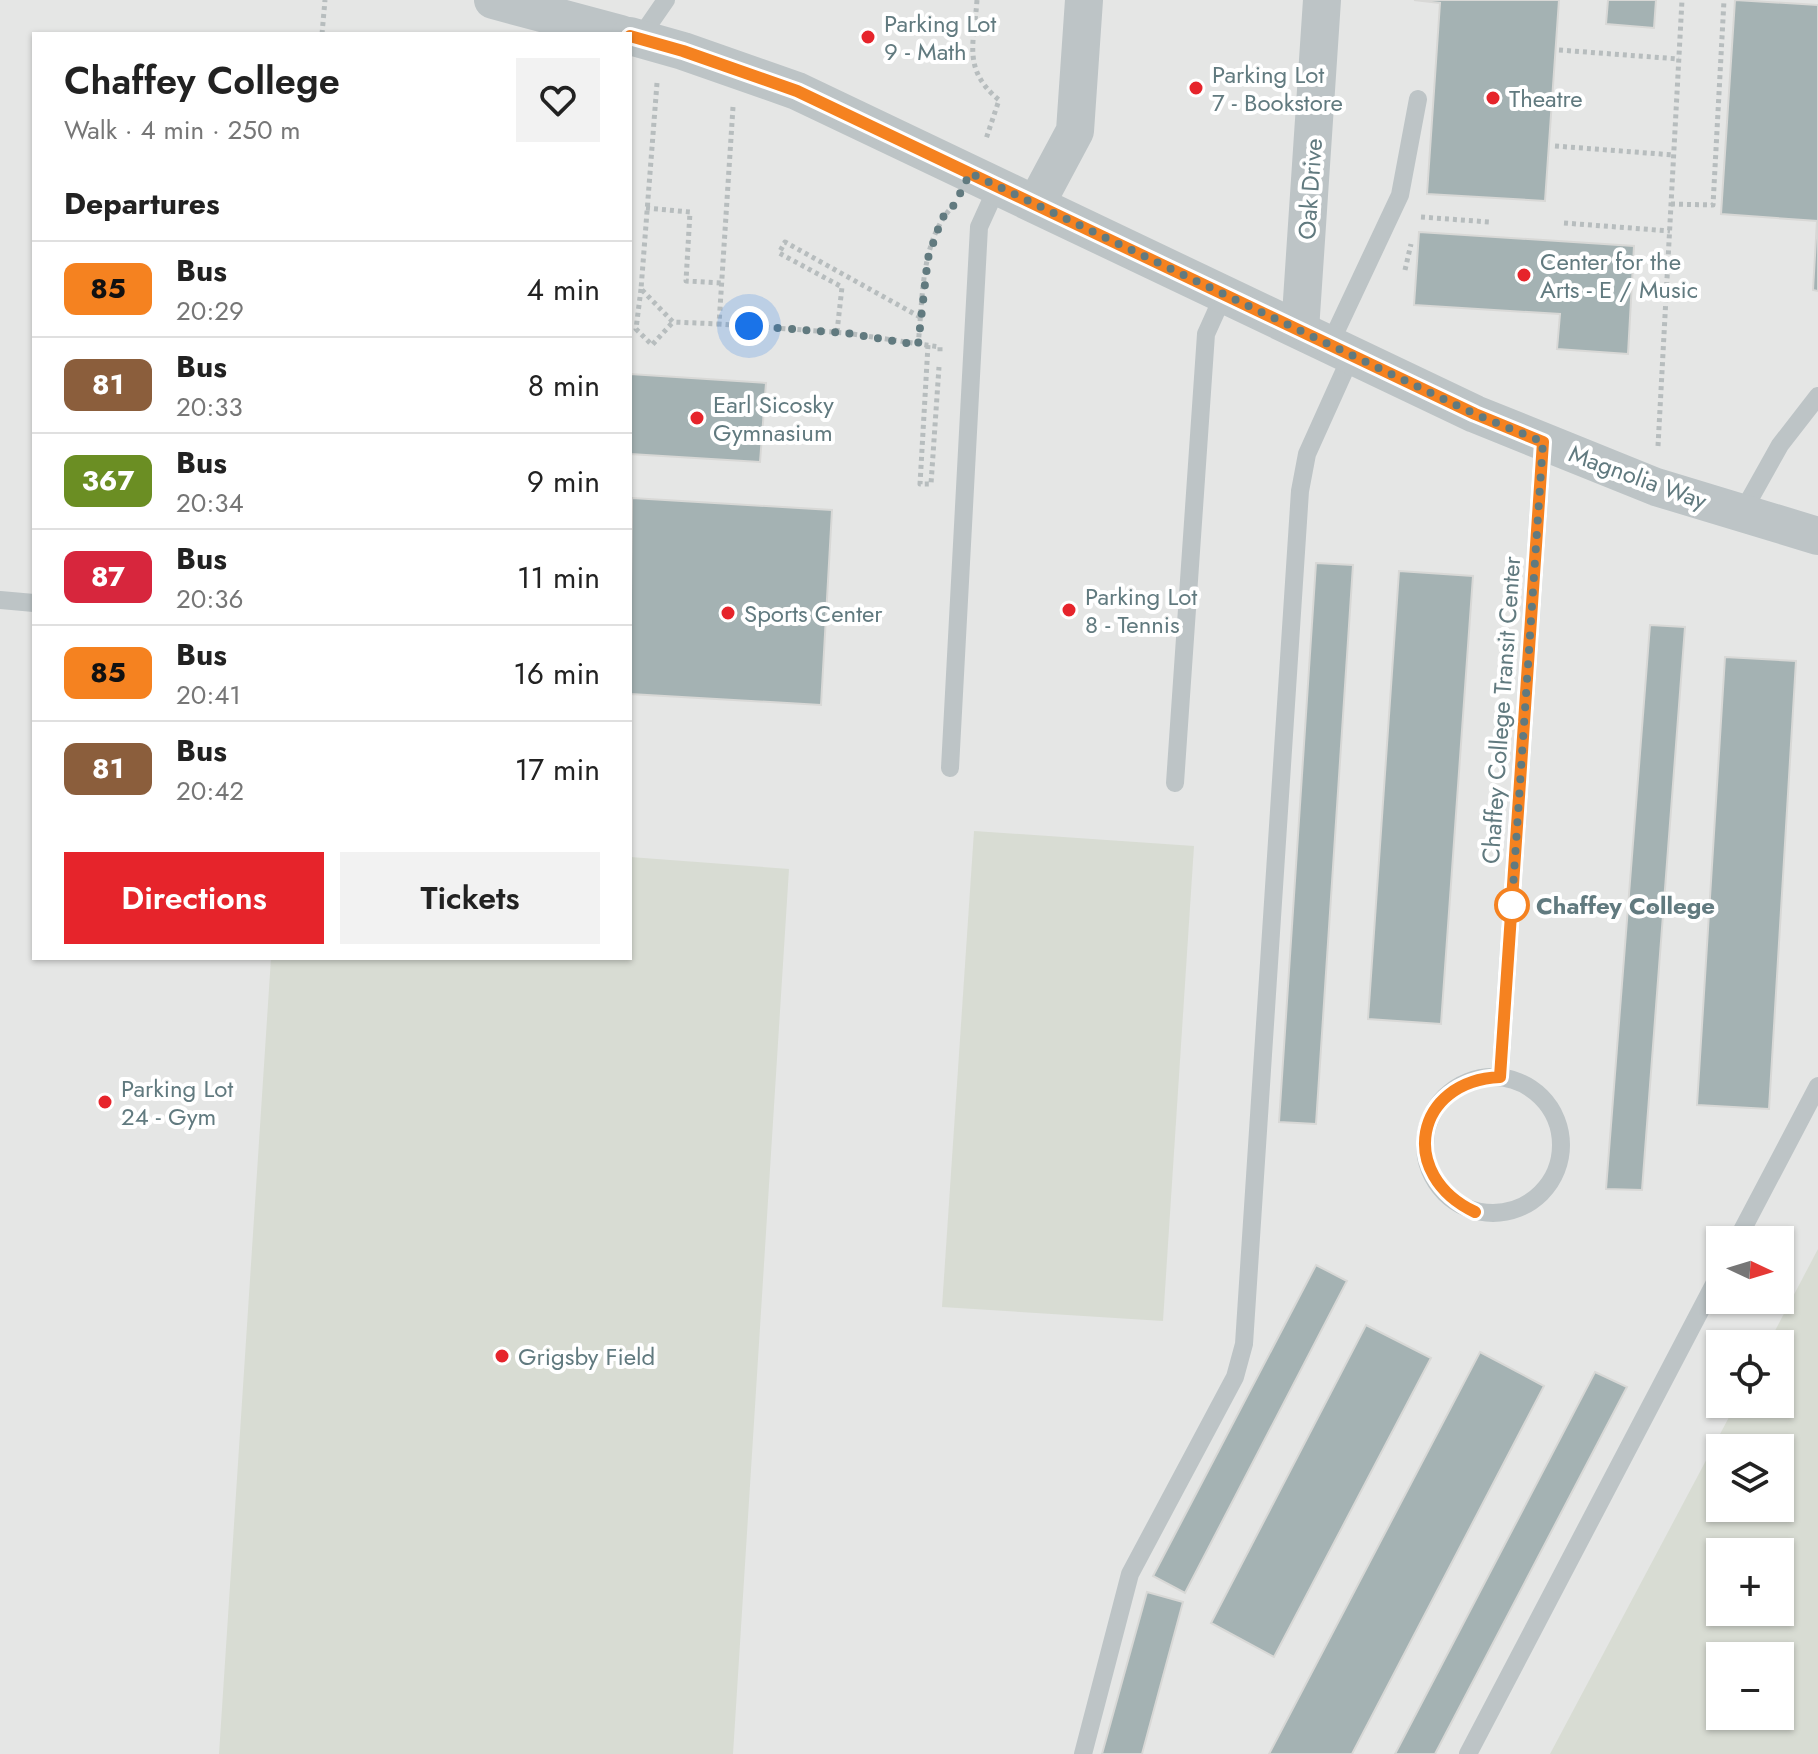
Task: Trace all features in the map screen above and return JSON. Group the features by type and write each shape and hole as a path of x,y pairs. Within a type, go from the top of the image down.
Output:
{"street":[{"name":"Magnolia Way","path":"493,0 615,32"},
{"path":"1036,204 1075,131 1084,0"},
{"name":"Oak Drive","path":"1322,0 1327,343"},
{"name":"Magnolia Way","path":"632,37 797,91 1475,414 1656,487 1818,536"}],"lane":[{"path":"632,34 666,0"},
{"path":"1083,1754 1130,1574 1235,1377 1244,1344 1300,491 1327,343 1400,195 1418,99"},
{"path":"950,768 984,179"},
{"path":"1175,783 1206,334 1224,294"},
{"path":"1742,513 1780,445 1818,396"},
{"name":"Chaffey College Transit Center","path":"1500,1077 1543,442"},
{"path":"0,600 32,603"},
{"path":"1500,1077 1522,1083 1540,1095 1554,1114 1560,1136 1560,1158 1552,1180 1538,1197 1508,1211 1475,1212 1454,1202 1438,1186 1427,1166 1424,1143 1428,1121 1440,1102 1456,1087 1477,1078 1500,1077"},
{"path":"1744,1226 1818,1086"},
{"path":"1468,1754 1706,1300"}],"path":[{"path":"322,32 325,0"},
{"path":"918,345 928,258 942,218 984,179 988,136 999,100 980,83 975,72 977,0"},
{"path":"1656,487 1682,0"},
{"path":"1671,204 1713,205 1724,0"},
{"path":"1559,50 1679,59"},
{"path":"657,81 636,329 652,345 673,322"},
{"path":"719,324 733,106"},
{"path":"1555,146 1674,155"},
{"path":"646,208 690,212 686,281 722,283"},
{"path":"1420,217 1489,222"},
{"path":"1564,223 1670,231"},
{"path":"1405,270 1413,238"},
{"path":"837,332 842,287 779,253 785,242 921,318"},
{"path":"641,289 673,322 837,332 918,345 928,345 940,347 931,484 920,484 928,345"}],"shaded area":[{"name":"Chaffey College","path":"0,0 1818,0 1818,1754 0,1754"},
{"path":"974,831 1194,846 1163,1321 942,1307"},
{"name":"Grigsby Field","path":"632,857 789,869 733,1754 219,1754 271,960 632,960"},
{"path":"1818,1249 1818,1754 1550,1754 1706,1460 1706,1522 1794,1522 1794,1434 1720,1434 1729,1418 1794,1418 1794,1330 1775,1330 1784,1314 1794,1314 1794,1295"}],"building":[{"name":"Theatre","path":"1414,0 1559,0 1545,201 1427,194 1440,3"},
{"name":"Theatre","path":"1608,0 1656,0 1654,28 1606,24"},
{"path":"1735,0 1818,5 1818,291 1813,290 1817,221 1721,214"},
{"name":"Center for the Arts - E / Music","path":"1419,232 1634,246 1628,354 1557,349 1560,314 1414,305"},
{"name":"Earl Sicosky Gymnasium","path":"632,374 766,383 760,462 632,454"},
{"name":"Sports Center","path":"632,498 832,510 821,705 632,694"},
{"path":"1316,563 1353,565 1316,1124 1279,1122"},
{"path":"1399,571 1473,576 1441,1024 1368,1019"},
{"path":"1650,625 1685,627 1642,1190 1606,1189"},
{"path":"1725,657 1796,661 1769,1109 1697,1105"},
{"path":"1316,1265 1347,1281 1185,1593 1153,1576"},
{"path":"1366,1325 1431,1358 1274,1657 1211,1623"},
{"path":"1480,1352 1544,1386 1352,1754 1269,1754"},
{"path":"1595,1372 1627,1387 1435,1754 1395,1754"},
{"path":"1147,1592 1183,1602 1142,1754 1102,1754"}],"bus line":[{"name":"85","path":"632,37 797,91 1475,414 1543,442 1500,1077 1477,1078 1456,1087 1440,1102 1428,1121 1424,1143 1427,1166 1438,1186 1454,1202 1475,1212"}],"place":[{"name":"Parking Lot 9 - Math","path":"868,37"},
{"name":"Parking Lot 7 - Bookstore","path":"1196,88"},
{"name":"Theatre","path":"1493,98"},
{"name":"Center for the Arts - E / Music","path":"1524,275"},
{"name":"Earl Sicosky Gymnasium","path":"697,418"},
{"name":"Parking Lot 8 - Tennis","path":"1069,610"},
{"name":"Sports Center","path":"728,613"},
{"name":"Chaffey College","path":"1512,905"},
{"name":"Parking Lot 24 - Gym","path":"105,1102"},
{"name":"Grigsby Field","path":"502,1356"}],"route":[{"path":"749,326 846,333 918,345 928,258 942,218 955,204 970,173 1475,414 1543,442 1511,918 1512,905"}]}
